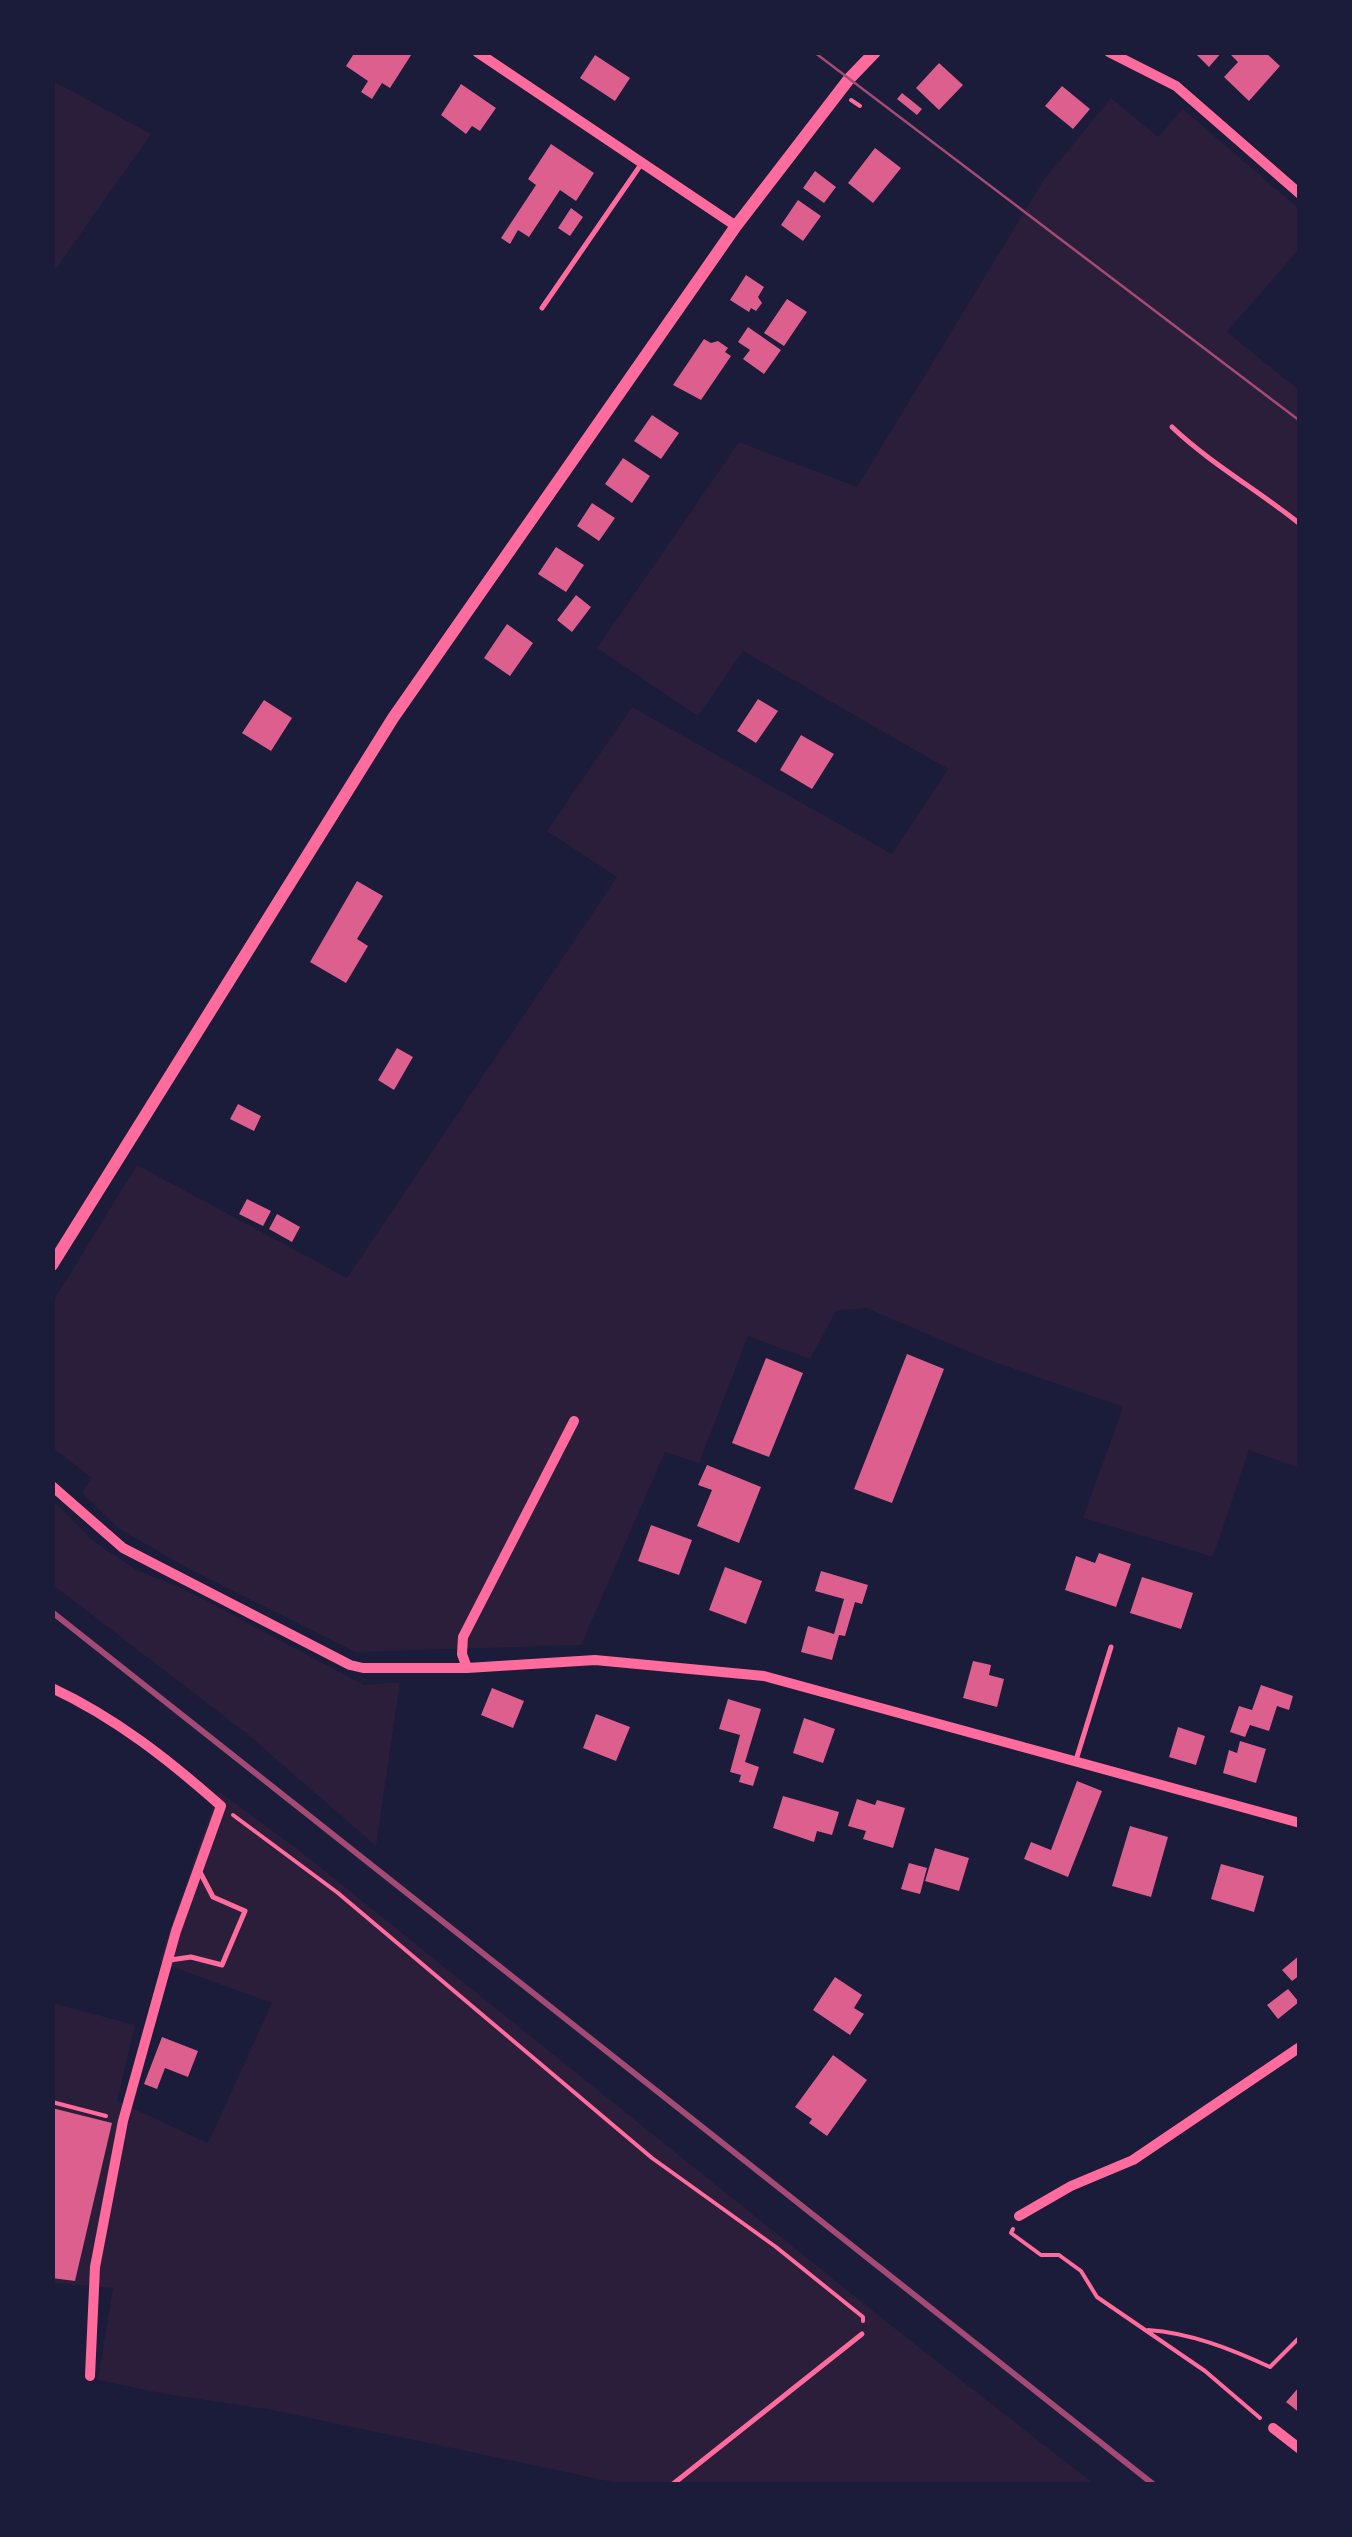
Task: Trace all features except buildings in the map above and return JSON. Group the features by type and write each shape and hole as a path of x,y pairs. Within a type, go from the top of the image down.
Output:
{"street":[{"path":"477,52 736,226"},
{"path":"52,1266 393,718 736,226 843,87 875,52"},
{"path":"1109,52 1176,86 1300,194"},
{"path":"468,1668 462,1654 463,1637 574,1421"},
{"path":"52,1486 123,1548 350,1665 468,1668 594,1660 764,1676 1300,1824"},
{"path":"52,1688 130,1732 172,1762 221,1806 167,1960 123,2121 96,2267 90,2376"},
{"path":"1019,2216 1071,2186 1133,2160 1300,2047"},
{"path":"1272,2428 1300,2449"}],"lane":[{"path":"542,308 642,162"},
{"path":"1172,427 1198,452 1259,491 1300,524"},
{"path":"1076,1760 1112,1646"},
{"path":"167,1960 191,1957 222,1964 245,1911 212,1897 198,1870"},
{"path":"673,2484 862,2334"}],"path":[{"path":"221,1806 338,1893 652,2158 776,2247 863,2317 862,2334"},
{"path":"52,2102 105,2113 123,2121"},
{"path":"1019,2216 1011,2233 1041,2255 1059,2255 1081,2271 1097,2297 1205,2371 1272,2428"},
{"path":"1147,2330 1230,2348 1270,2366 1300,2336"}],"shaded area":[{"path":"53,81 151,134 53,273"},
{"path":"1111,98 1158,137 1183,109 1299,209 1299,249 1227,332 1299,390 1299,1468 1249,1450 1213,1557 1083,1518 1123,1407 986,1359 866,1308 836,1311 810,1359 748,1336 699,1463 665,1452 581,1645 355,1652 189,1569 118,1528 82,1493 92,1478 53,1448 52,1303 137,1165 347,1278 617,877 547,831 632,707 892,854 948,769 743,651 698,716 597,648 739,442 857,487 1043,181"},
{"path":"53,1501 92,1540 135,1569 185,1590 364,1685 400,1682 376,1846 246,1733 53,1585"},
{"path":"218,1791 296,1848 1094,2484 622,2484 272,2410 98,2380 113,2288 53,2283 52,2003 135,2025 117,2101 208,2143 272,2003 159,1962"}],"tram line":[{"path":"814,52 1300,421"}],"railway":[{"path":"52,1612 1153,2484"}]}
